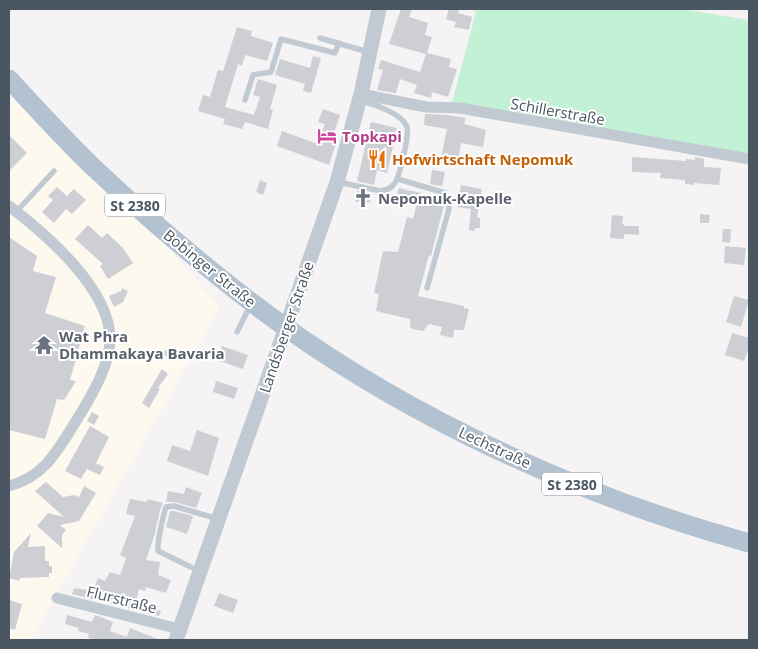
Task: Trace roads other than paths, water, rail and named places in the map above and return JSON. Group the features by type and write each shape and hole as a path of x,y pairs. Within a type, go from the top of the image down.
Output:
{"main road":[{"name":"Bobinger Straße","path":"9,79 85,159 139,209 217,276 286,327"},
{"name":"Lechstraße","path":"286,327 404,402 570,483 650,512 749,543"}],"street":[{"name":"Landsberger Straße","path":"178,635 337,182 360,98 379,9"},
{"name":"Schillerstraße","path":"360,98 460,108 749,159"},
{"path":"9,486 34,476 52,458 75,423 101,374 107,357 110,339 107,318 97,296 67,257 31,223 12,209"},
{"name":"Flurstraße","path":"57,598 178,635"}],"lane":[{"path":"320,38 370,52"},
{"path":"245,100 253,75 271,72 281,39 334,53 339,43"},
{"path":"337,182 381,192 394,186 398,179 407,136 407,126 401,118 360,98"},
{"path":"12,209 54,171"},
{"path":"398,179 445,193 449,202 428,288"},
{"path":"237,332 252,302"},
{"path":"200,571 158,551 162,518 166,508 174,506 218,519"}],"place":[{"name":"Topkapi","path":"327,136"},
{"name":"Hofwirtschaft Nepomuk","path":"377,159"},
{"name":"Nepomuk-Kapelle","path":"363,198"},
{"name":"Wat Phra Dhammakaya Bavaria","path":"44,345"}]}
